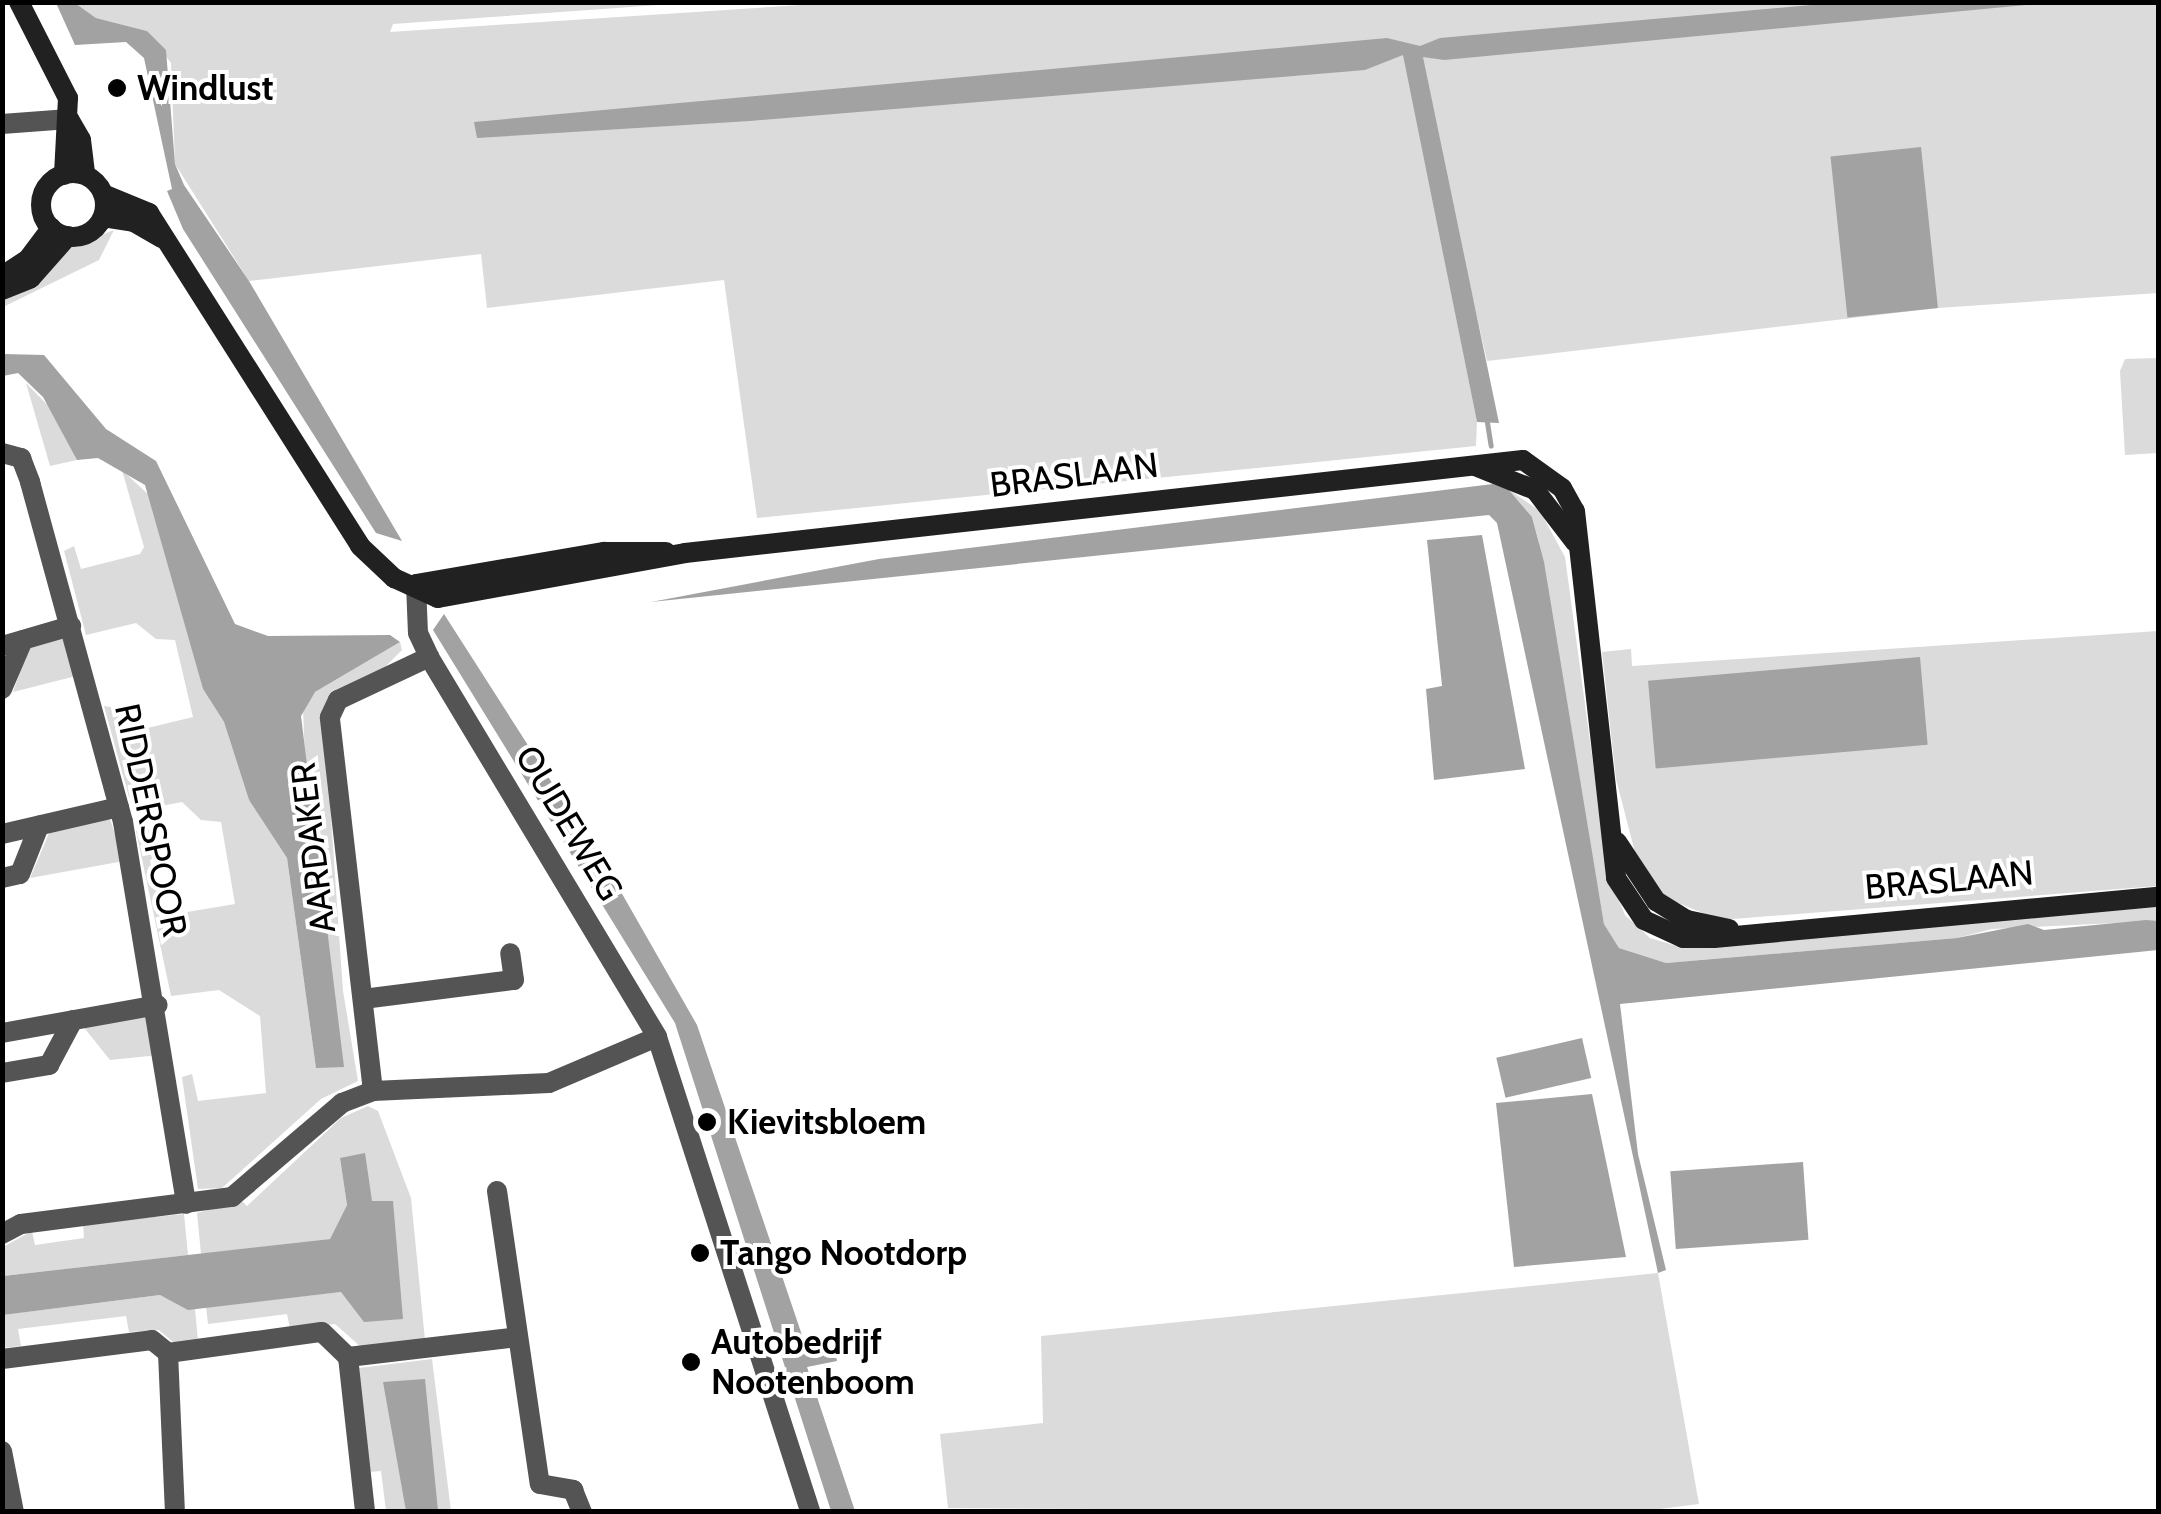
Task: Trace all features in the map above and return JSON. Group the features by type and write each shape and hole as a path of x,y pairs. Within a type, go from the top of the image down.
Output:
{"main road":[{"path":"19,2 59,70 69,119 62,141 75,175 103,194 141,206 360,546 394,578 416,584"},
{"path":"59,232 42,198 75,175"},
{"path":"2,276 59,232 89,233 103,217 103,194"},
{"path":"103,217 134,222 162,238"},
{"path":"2,290 31,278 59,232"},
{"name":"BRASLAAN","path":"416,584 449,599 685,553 1471,464 1535,490 1576,544 1616,841 1643,886 1669,912 1746,932 2158,897"}],"street":[{"path":"2,124 69,119"},
{"name":"RIDDERSPOOR","path":"12,456 71,626 120,807 157,1005 186,1204"},
{"name":"OUDEWEG","path":"416,584 418,633 429,657 657,1037 690,1124 810,1512"},
{"path":"2,689 13,643 71,626"},
{"name":"AARDAKER","path":"373,1091 331,707 429,657"},
{"path":"2,834 120,807"},
{"path":"2,878 20,874 39,826"},
{"path":"364,999 514,980 510,953"},
{"path":"2,1033 157,1005"},
{"path":"2,1073 50,1065 72,1020"},
{"path":"2,1234 21,1224 232,1197 342,1103 373,1091 549,1083 657,1037"},
{"path":"498,1190 540,1484 573,1490 582,1512"},
{"path":"2,1359 152,1340 168,1353 322,1332 348,1357 365,1512"},
{"path":"348,1357 518,1337"},
{"path":"168,1353 175,1512"},
{"path":"2,1451 14,1512"}],"shaded area":[{"path":"847,2 2158,3 2158,293 1938,308 1487,361 1449,191 1404,55 1477,422 1476,446 757,518 724,280 487,308 481,254 249,281 175,164 171,63 147,31 96,18 75,3 687,3 393,24 390,32"},
{"path":"56,3 75,3 96,18 147,31 166,50 175,164 184,185 249,281 402,541 376,533 183,229 167,191 172,189 144,58 126,42 75,45"},
{"path":"1833,3 2047,3 1444,60 1423,57 1499,423 1477,422 1403,55 1365,70 750,121 477,138 474,122 1387,38 1420,46 1440,38"},
{"path":"1921,147 1938,308 1847,318 1830,157"},
{"path":"114,230 99,260 3,307 3,296 71,247"},
{"path":"3,354 44,355 106,429 156,461 235,624 268,636 390,635 400,642 315,692 301,716 344,1067 316,1068 287,858 249,800 224,722 203,689 145,485 98,458 77,460 43,397 18,373 3,376"},
{"path":"2158,358 2158,453 2125,455 2120,371 2125,359"},
{"path":"26,383 57,415 77,460 50,466"},
{"path":"122,470 151,497 203,689 224,722 249,800 287,858 316,1068 303,707 315,692 400,642 402,650 380,672 327,699 324,716 343,991 358,1081 321,1099 222,1188 198,1189 182,1077 192,1074 198,1101 266,1093 260,1016 219,990 171,996 136,831 152,828 156,857 150,860 163,916 235,904 221,822 201,820 182,802 145,809 142,795 129,797 104,706 117,708 127,733 193,717 175,640 156,639 136,623 86,635 64,551 74,546 81,569 140,554 144,547"},
{"path":"1493,484 1508,489 1532,517 1544,562 1604,924 1619,948 1666,963 1957,938 2028,924 2044,930 2146,920 2158,921 2158,950 1620,1004 1638,1154 1666,1270 1658,1273 1497,523 1489,515 651,602 879,559"},
{"path":"1508,489 1540,511 1565,557 1608,874 1625,915 1650,938 1680,947 2158,907 2158,921 1992,929 1957,938 1666,963 1619,948 1604,924 1538,539 1532,517"},
{"path":"1482,535 1525,769 1434,780 1426,689 1442,686 1427,540"},
{"path":"444,614 613,878 697,1025 805,1344 833,1341 837,1361 807,1367 855,1511 831,1511 675,1023 433,630"},
{"path":"2158,631 2158,886 1720,920 1661,896 1638,864 1616,779 1602,652 1631,649 1632,666"},
{"path":"53,637 65,639 80,675 13,692 30,644"},
{"path":"1920,657 1928,745 1656,768 1648,681"},
{"path":"110,819 124,861 30,878 50,831"},
{"path":"149,1016 159,1055 110,1060 82,1025"},
{"path":"1582,1038 1591,1078 1505,1098 1496,1058"},
{"path":"1592,1094 1626,1257 1514,1267 1496,1103"},
{"path":"368,1106 378,1111 411,1198 425,1340 361,1347 335,1324 290,1329 287,1314 208,1324 206,1307 341,1292 392,1201 372,1201 340,1158 347,1205 330,1239 201,1254 197,1213 242,1201 247,1206 341,1118"},
{"path":"365,1153 372,1201 393,1201 403,1319 364,1322 341,1292 188,1310 160,1295 3,1315 3,1276 330,1239 347,1205 340,1158"},
{"path":"1803,1162 1808,1240 1676,1249 1670,1171"},
{"path":"184,1214 188,1255 3,1276 3,1247 32,1231 35,1245 84,1238 83,1224"},
{"path":"1658,1273 1699,1504 1636,1512 948,1508 940,1434 1043,1423 1041,1336"},
{"path":"160,1295 195,1309 198,1341 174,1343 159,1330 129,1332 126,1316 18,1329 21,1346 3,1348 2,1315"},
{"path":"432,1359 451,1511 386,1511 381,1471 369,1472 359,1368"},
{"path":"425,1379 438,1511 406,1511 383,1382"}],"waterway":[{"path":"1486,416 1491,446"}],"place":[{"name":"Windlust","path":"117,88"},
{"name":"Kievitsbloem","path":"707,1122"},
{"name":"Tango Nootdorp","path":"700,1253"},
{"name":"Autobedrijf Nootenboom","path":"691,1362"}]}
